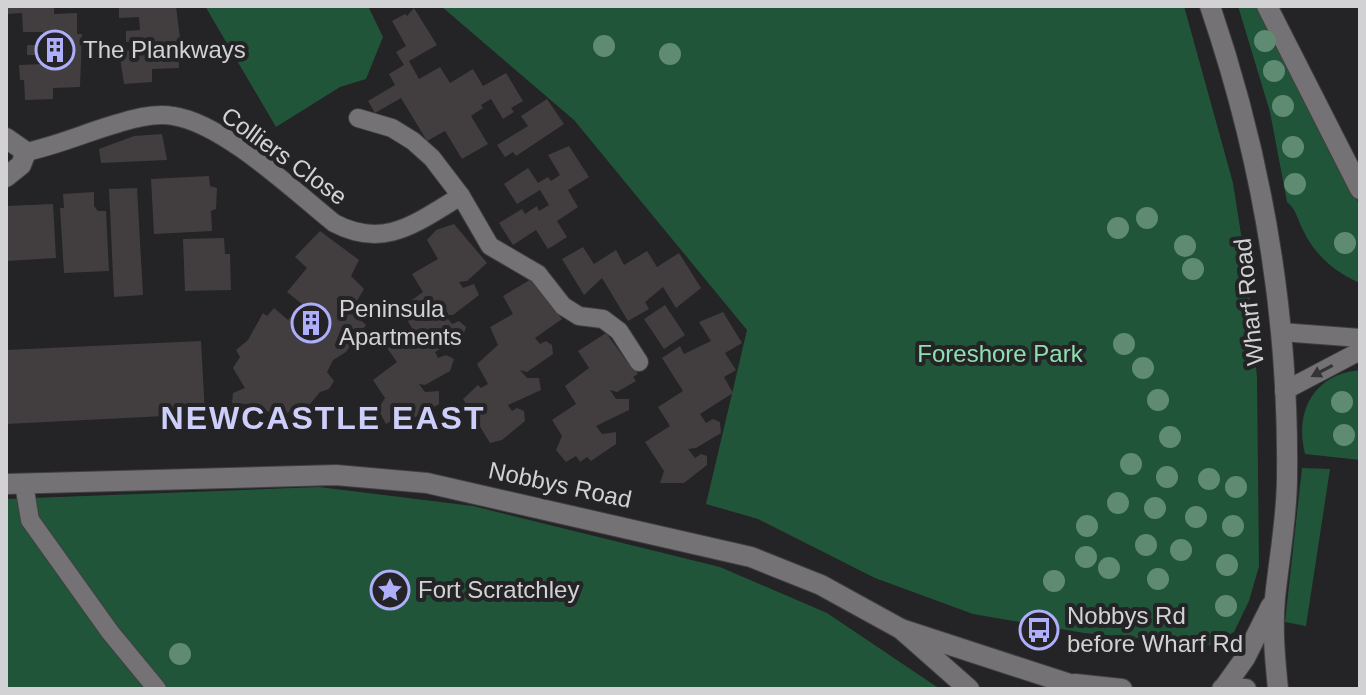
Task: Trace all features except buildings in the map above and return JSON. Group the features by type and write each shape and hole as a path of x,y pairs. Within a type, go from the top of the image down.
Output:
{"street":[{"name":"Wharf Road","path":"1210,6 1232,70 1260,180 1281,332 1286,499 1275,599 1278,689"},
{"path":"1267,6 1360,189"},
{"path":"6,138 26,152 21,165 6,177"},
{"name":"Nobbys Road","path":"15,484 336,475 427,483 751,557 821,585 901,629 1080,686 1122,689"},
{"name":"Wharf Road","path":"1222,689 1245,658 1275,599"},
{"path":"901,629 969,689"},
{"path":"1222,689 1246,689"}],"lane":[{"name":"Colliers Close","path":"26,152 57,146 119,123 171,115 198,122 223,136 334,223 364,236 377,237 411,225 461,196"},
{"path":"358,118 392,128 413,141 432,158 461,196 490,246 538,274 563,306 579,316 603,319 619,331 639,362"},
{"path":"1281,332 1360,338"},
{"path":"1284,391 1360,351"},
{"path":"15,484 34,527 110,632 157,689"}],"green space":[{"path":"205,6 368,6 383,37 366,79 340,87 276,127"},
{"name":"Foreshore Park","path":"441,6 1184,6 1233,183 1248,279 1257,378 1259,566 1249,601 1234,632 1211,645 1084,633 973,614 875,578 758,519 706,504 747,330 574,120"},
{"path":"1238,6 1263,6 1360,206 1360,283 1342,274 1319,255 1287,202 1270,112"},
{"path":"1360,370 1360,460 1305,454 1302,423 1311,397 1330,379"},
{"path":"1302,468 1330,469 1306,626 1285,622"},
{"name":"Fort Scratchley","path":"319,487 473,506 720,567 827,613 940,689 6,689 6,499"}],"place":[{"name":"The Plankways","path":"55,50"},
{"name":"Peninsula Apartments","path":"311,323"},
{"name":"Fort Scratchley","path":"390,590"},
{"name":"Nobbys Rd before Wharf Rd","path":"1039,630"}],"district":[{"name":"NEWCASTLE EAST","path":"323,418"}]}
